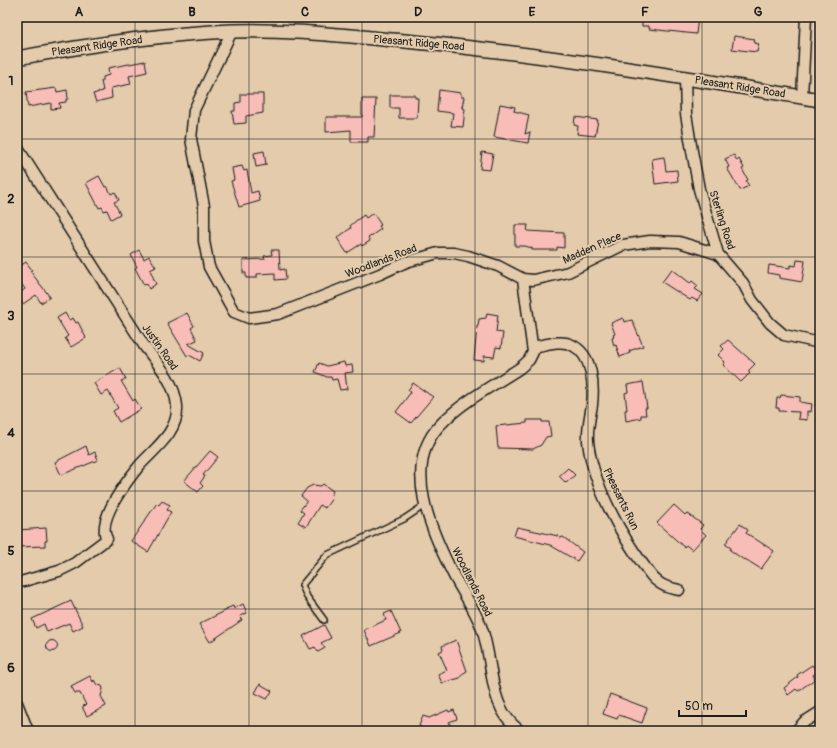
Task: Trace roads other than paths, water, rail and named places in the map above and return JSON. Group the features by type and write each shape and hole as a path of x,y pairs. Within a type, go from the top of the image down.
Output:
{"street":[{"path":"802,97 806,17"},
{"name":"Pleasant Ridge Road","path":"17,58 96,44 232,31 302,32 470,47 685,78 820,100"},
{"name":"Woodlands Road","path":"232,31 194,110 191,139 204,206 204,241 209,267 234,312 249,318 278,314 406,262 438,253 454,253 468,256 498,266 523,279"},
{"name":"Sterling Road","path":"685,78 686,114 699,189 718,254 743,283 752,300 770,323 784,335 820,343"},
{"name":"Justin Road","path":"17,147 145,348 162,369 172,385 177,407 176,419 171,430 139,467 116,498 107,516 105,524 107,539 75,563 59,571 17,583"},
{"name":"Madden Place","path":"523,279 533,280 568,272 623,246 650,240 679,242 718,254"},
{"path":"523,279 533,347"},
{"name":"Pheasants Run","path":"533,347 556,342 572,344 583,354 589,365 592,376 592,404 588,440 592,467 598,483 617,522 637,556 656,581 666,587 679,590"},
{"name":"Woodlands Road","path":"520,731 506,717 499,704 490,672 487,644 481,626 472,605 454,576 433,531 425,505 421,472 422,456 428,440 440,424 453,413 520,368 529,360 533,347"},
{"path":"17,704 28,731"},
{"path":"796,731 804,722 820,712"}],"lane":[{"path":"324,620 307,597 302,585 327,555 404,519 425,505"}]}
